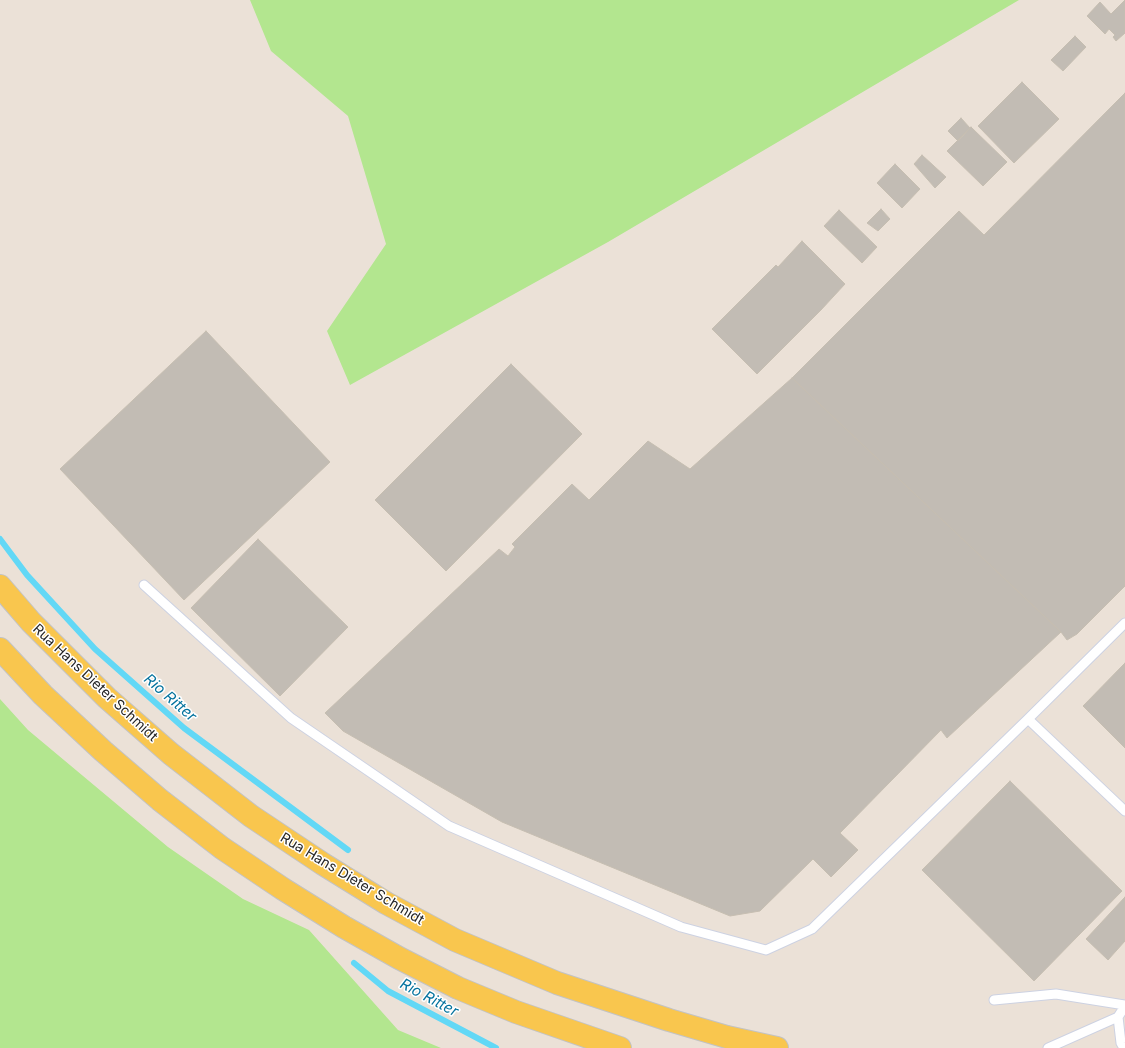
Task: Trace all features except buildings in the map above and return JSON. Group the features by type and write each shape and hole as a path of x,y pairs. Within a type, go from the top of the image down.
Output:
{"main road":[{"name":"Rua Hans Dieter Schmidt","path":"0,586 31,622 107,698 171,754 252,816 323,864 386,902 455,940 557,982 669,1020 727,1037 777,1048"},
{"path":"0,649 43,695 103,752 160,800 216,843 283,889 344,927 399,958 458,988 516,1012 620,1048"}],"lane":[{"path":"144,585 291,718 449,826 681,927 766,950 812,929 1125,623"},
{"path":"1028,719 1125,811"},
{"path":"994,1000 1056,994 1125,1006 1118,1017 1048,1048"},
{"path":"1118,1017 1121,1042 1124,1048"}],"green space":[{"path":"250,0 1019,0 608,242 350,385 327,331 386,244 348,116 271,51"},
{"path":"0,699 28,730 168,847 243,899 309,930 398,1030 441,1048 0,1048"}],"waterway":[{"name":"Rio Ritter","path":"0,539 27,575 95,649 184,728 348,850"},
{"name":"Rio Ritter","path":"354,963 388,991 496,1048"}]}
